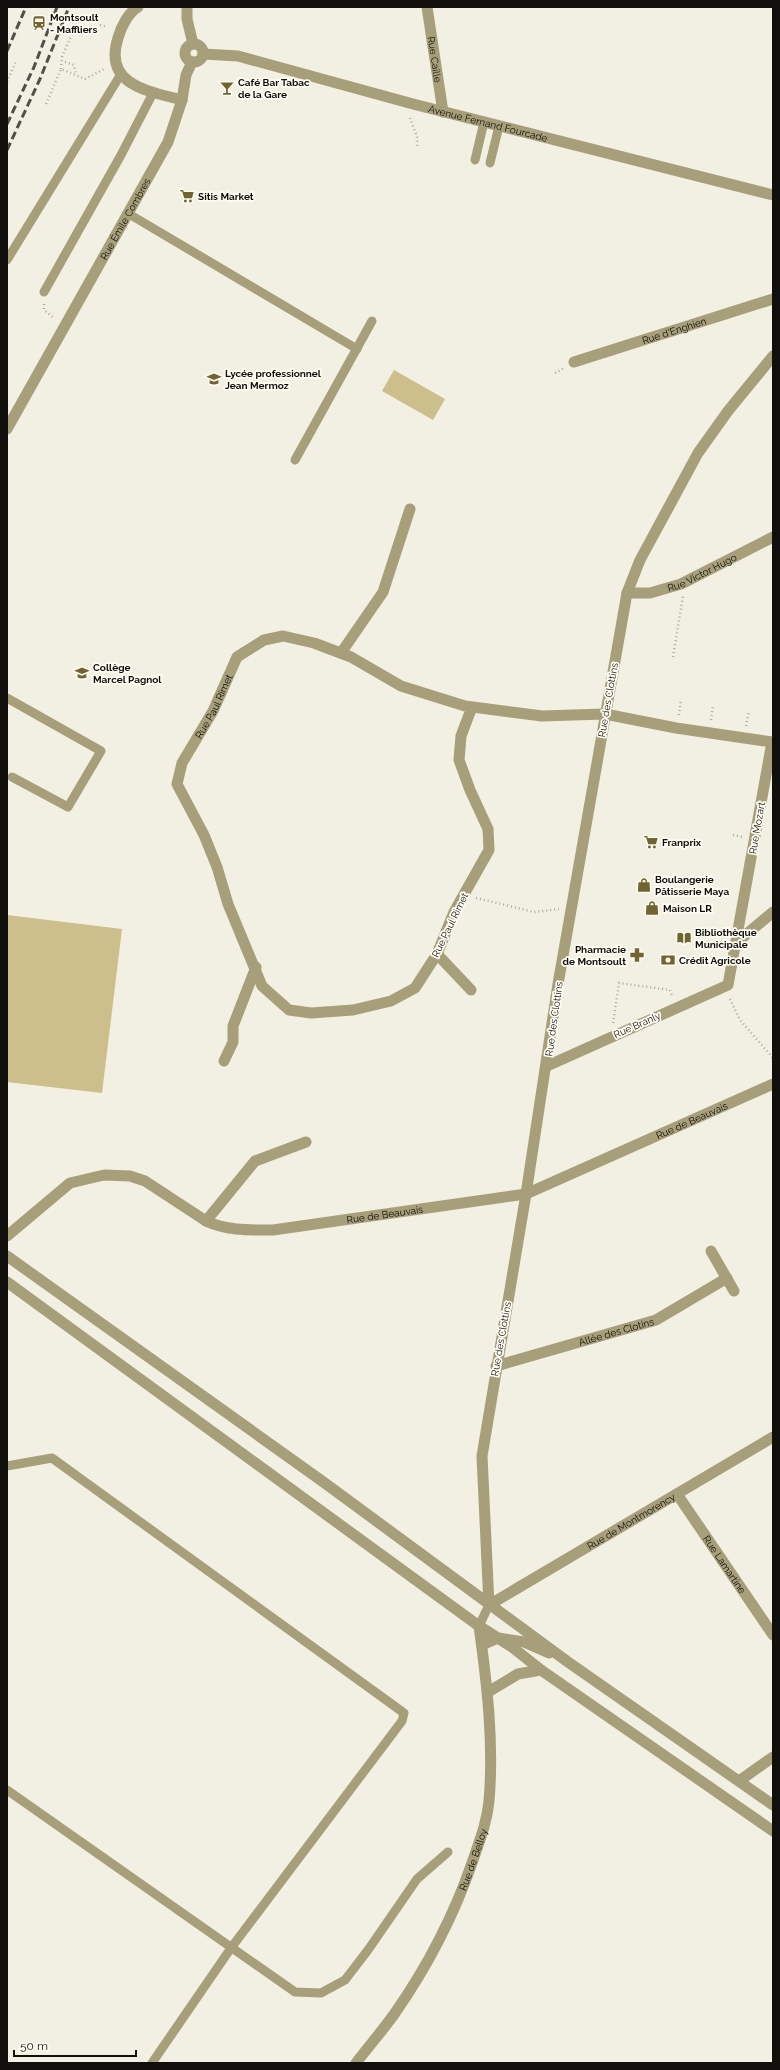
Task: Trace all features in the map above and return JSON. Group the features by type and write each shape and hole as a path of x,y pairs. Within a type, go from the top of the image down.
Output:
{"street":[{"path":"138,7 133,10 120,32 114,54 115,63 121,74 128,82 153,93 182,100"},
{"path":"187,7 187,19 193,44"},
{"name":"Rue Caille","path":"427,7 443,112"},
{"path":"193,44 201,46 203,54 198,61 192,62 187,58 185,52 187,47 193,44"},
{"name":"Avenue Fernand Fourcade","path":"203,54 238,56 443,112 773,195"},
{"name":"Rue Émile Combres","path":"7,429 129,214 168,142 182,100 186,75 192,62"},
{"name":"Rue d'Enghien","path":"574,362 773,299"},
{"name":"Rue des Clottins","path":"490,1605 482,1456 547,1066 558,984 573,907 627,593 640,560 698,453 728,411 773,356"},
{"path":"341,653 383,592 410,509"},
{"name":"Rue Victor Hugo","path":"627,593 650,593 685,582 773,537"},
{"name":"Rue Paul Rimet","path":"472,707 462,736 460,760 470,790 488,829 489,850 454,912 437,954 415,988 391,1001 353,1010 311,1013 289,1010 262,986 256,967 228,904 217,867 204,835 177,784 182,763 213,711 237,657 264,640 283,636 314,642 351,657 401,686 472,707 542,716 605,714"},
{"name":"Rue Mozart","path":"605,714 676,728 772,742 736,943 725,986"},
{"path":"736,943 773,912"},
{"path":"437,954 471,990"},
{"path":"224,1061 233,1042 233,1026 256,967"},
{"name":"Rue Branly","path":"547,1066 725,986"},
{"name":"Rue de Beauvais","path":"7,1236 70,1182 104,1175 130,1176 145,1181 206,1221 214,1225 241,1230 273,1230 526,1194 773,1084"},
{"path":"206,1221 255,1161 306,1142"},
{"path":"711,1251 734,1291"},
{"path":"7,1256 322,1481 568,1662 773,1805"},
{"name":"Allée des Clotins","path":"496,1366 656,1320 727,1278"},
{"path":"7,1282 479,1626 773,1831"},
{"name":"Rue de Montmorency","path":"490,1605 773,1437"},
{"name":"Rue Lamartine","path":"677,1494 773,1636"},
{"name":"Rue de Belloy","path":"356,2063 395,2013 423,1968 459,1900 485,1827 489,1801 490,1756 488,1692 479,1626"},
{"path":"482,1645 498,1638 524,1642 568,1662"},
{"path":"488,1692 518,1674 541,1670"},
{"path":"739,1781 773,1757"}],"lane":[{"path":"7,260 121,74"},
{"path":"44,292 122,155 153,93"},
{"path":"475,160 484,122"},
{"path":"490,163 499,126"},
{"path":"129,214 357,349"},
{"path":"295,460 372,321"},
{"path":"7,698 101,751 68,806 12,777"},
{"path":"7,1466 52,1458 404,1713 402,1721 231,1948 152,2063"},
{"path":"479,1626 490,1605"},
{"path":"7,1790 295,1992 321,1993 345,1980 368,1950 417,1879 448,1852"}],"path":[{"path":"46,104 60,69 62,57 72,34"},
{"path":"7,82 16,61"},
{"path":"65,62 74,66 76,75"},
{"path":"60,69 85,79 115,63"},
{"path":"413,104 409,115 417,138 417,147"},
{"path":"672,657 685,582"},
{"path":"464,895 534,912 573,907"},
{"path":"611,1037 619,983 670,990 677,1008"},
{"path":"725,986 740,1020 773,1058"}],"shaded area":[{"path":"394,370 445,399 433,420 382,391"},
{"path":"7,915 122,929 102,1093 7,1082"}],"railway":[{"path":"7,51 26,7"},
{"path":"7,124 34,67 57,7"},
{"path":"7,150 40,79 69,7"}],"place":[{"name":"Montsoult - Maffliers","path":"39,23"},
{"name":"Café Bar Tabac de la Gare","path":"227,88"},
{"name":"Sitis Market","path":"187,196"},
{"name":"Lycée professionnel Jean Mermoz","path":"214,379"},
{"name":"Collège Marcel Pagnol","path":"82,673"},
{"name":"Franprix","path":"651,842"},
{"name":"Boulangerie Pâtisserie Maya","path":"644,885"},
{"name":"Maison LR","path":"652,908"},
{"name":"Bibliothèque Municipale","path":"684,938"},
{"name":"Pharmacie de Montsoult","path":"637,955"},
{"name":"Crédit Agricole","path":"668,960"}]}
